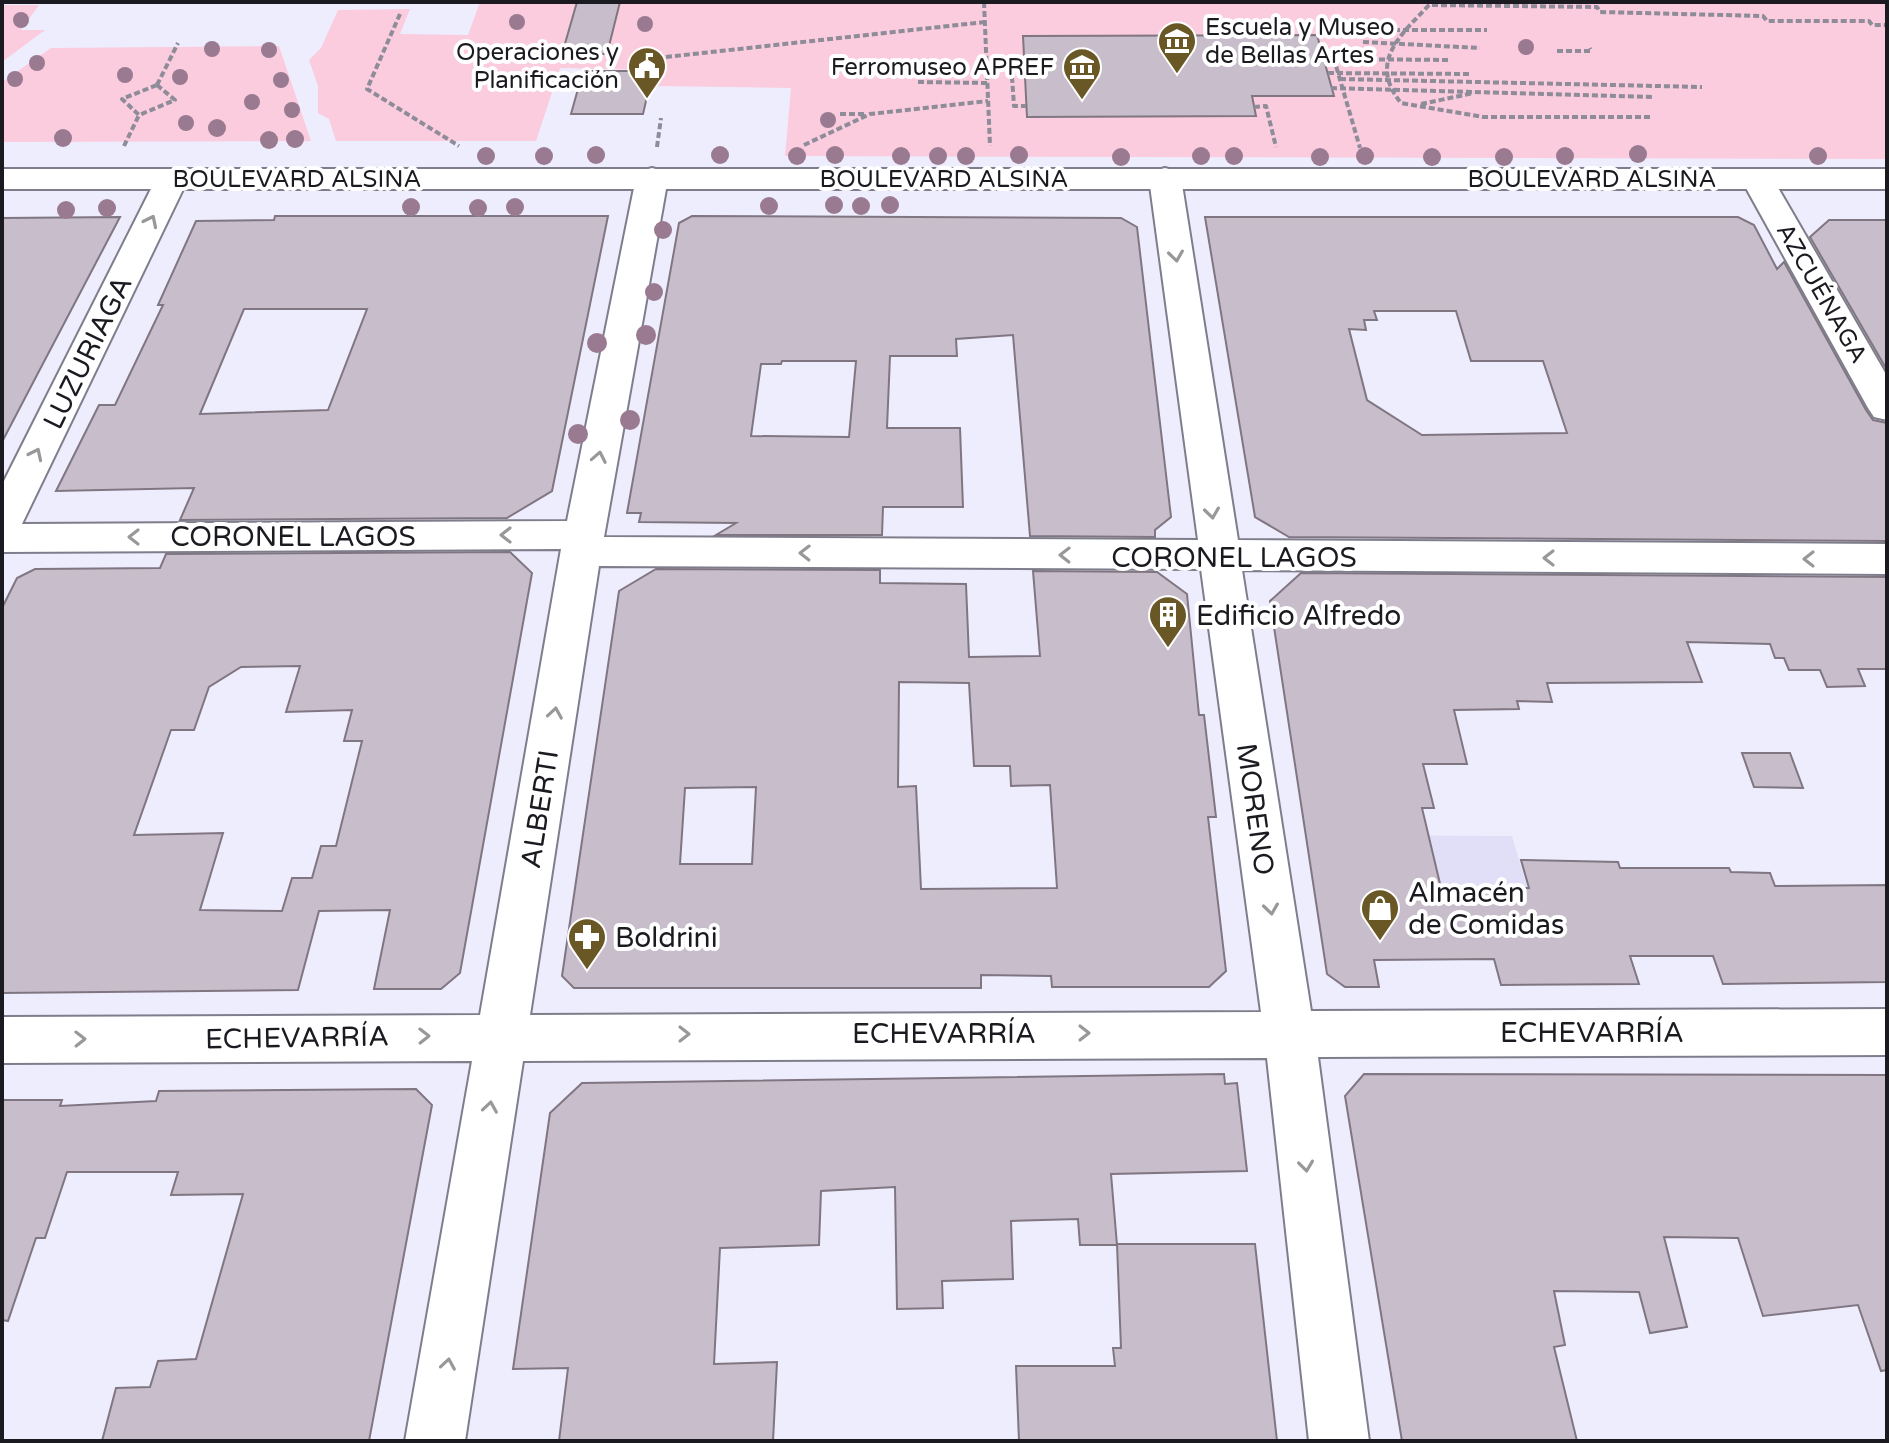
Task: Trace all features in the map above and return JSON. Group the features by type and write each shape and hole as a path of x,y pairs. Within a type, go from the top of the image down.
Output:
{"street":[{"name":"BOULEVARD ALSINA","path":"2,179 172,179 654,163 990,179 1887,179"},
{"name":"ALBERTI","path":"435,1441 583,543 654,163"},
{"name":"MORENO","path":"1165,178 1289,1032 1339,1441"},
{"name":"LUZURIAGA","path":"2,524 172,179"},
{"name":"AZCUÉNAGA","path":"1757,179 1887,408"},
{"name":"CORONEL LAGOS","path":"2,538 583,543 1219,557 1887,559"},
{"name":"ECHEVARRÍA","path":"2,1040 502,1035 1887,1032"}],"path":[{"path":"984,2 990,179"},
{"path":"1650,117 1483,117 1401,103 1389,88 1387,60 1391,57 1393,43 1408,31 1429,5 1597,7 1600,12 1763,16 1767,21 1869,21 1872,25 1887,25"},
{"path":"400,14 367,89 463,148"},
{"path":"666,57 985,22"},
{"path":"1394,30 1487,30"},
{"path":"1363,42 1480,48"},
{"path":"139,115 122,99 157,85 178,43"},
{"path":"1557,51 1590,48"},
{"path":"1324,59 1451,60"},
{"path":"1334,59 1360,148"},
{"path":"1328,73 1471,74"},
{"path":"1012,77 1014,106 1026,106"},
{"path":"1340,79 1702,87"},
{"path":"918,82 987,83"},
{"path":"1417,105 1521,83"},
{"path":"122,149 139,115 175,100 157,85"},
{"path":"1331,88 1654,97"},
{"path":"840,114 870,114 988,101"},
{"path":"1254,107 1266,106 1276,147"},
{"path":"799,148 870,114"},
{"path":"654,163 661,118"}],"shaded area":[{"path":"480,2 1887,2 1887,159 785,156 791,88 655,86 657,70 560,68 536,141 336,141 329,119 318,113 318,86 309,60 321,48 338,10 410,9 400,34 468,35"},
{"path":"2,5 39,5 21,30 45,30 2,62"},
{"path":"279,46 311,141 2,142 2,82 51,48"},
{"path":"1312,835 1512,836 1530,897 1323,897"}],"building":[{"path":"577,2 620,2 607,54 562,54"},
{"name":"Escuela y Museo de Bellas Artes","path":"1317,35 1334,96 1252,96 1256,116 1027,117 1023,36"},
{"path":"583,71 653,71 643,114 571,114"},
{"path":"275,216 608,216 552,491 507,518 180,520 194,488 56,491 99,405 115,405 163,305 158,305 196,221 274,220","holes":["244,309 367,309 328,410 200,414"]},
{"path":"692,216 1121,218 1137,227 1171,517 1155,530 1155,537 1030,536 1013,335 956,339 957,356 890,356 887,428 960,428 963,507 883,507 882,535 716,535 736,523 639,522 641,513 627,513 679,223","holes":["856,361 849,437 751,436 761,364"]},
{"path":"120,217 37,375 2,442 2,218"},
{"path":"1205,217 1738,217 1754,225 1777,269 1784,262 1866,410 1873,420 1887,423 1887,541 1289,537 1255,517","holes":["1374,311 1456,311 1471,361 1543,361 1567,433 1422,435 1367,400 1349,329 1366,330 1364,320 1377,320"]},
{"path":"1829,220 1887,220 1887,370 1810,237"},
{"path":"510,552 532,573 460,973 441,989 374,989 390,910 319,911 298,990 2,993 2,608 17,578 35,569 160,568 166,554","holes":["300,666 286,712 352,710 344,741 362,741 336,846 321,846 312,878 292,878 282,911 200,910 223,833 134,835 171,730 194,730 209,687 241,667"]},
{"path":"656,569 880,570 880,583 966,584 969,657 1040,656 1033,571 1157,572 1187,594 1199,715 1204,715 1216,817 1208,817 1226,971 1209,987 1052,987 1051,976 981,975 981,988 574,988 562,976 619,591","holes":["899,682 969,683 974,766 1010,766 1011,786 1050,785 1057,888 921,889 916,786 898,787","756,787 752,864 680,864 685,788"]},
{"path":"1301,573 1887,577 1887,669 1858,669 1865,686 1827,687 1820,670 1789,670 1784,658 1775,658 1770,644 1687,642 1702,682 1547,683 1552,702 1517,701 1519,709 1454,710 1467,764 1423,764 1434,808 1422,808 1441,888 1529,888 1521,860 1618,862 1620,868 1729,868 1731,872 1770,873 1775,886 1887,885 1887,982 1723,984 1713,956 1630,956 1639,984 1501,985 1494,959 1374,960 1379,987 1345,987 1327,974 1270,601"},
{"path":"1742,753 1790,753 1803,788 1754,787"},
{"path":"1224,1074 1225,1084 1237,1083 1247,1171 1111,1174 1117,1245 1080,1245 1078,1219 1011,1221 1013,1279 942,1281 943,1308 897,1309 895,1187 821,1191 819,1245 720,1248 714,1364 777,1362 773,1441 559,1441 568,1368 513,1369 550,1113 582,1083"},
{"path":"1364,1074 1887,1075 1887,1370 1881,1371 1858,1305 1763,1316 1738,1238 1664,1237 1687,1327 1650,1333 1639,1292 1554,1291 1565,1345 1554,1347 1577,1441 1402,1441 1345,1096"},
{"path":"416,1089 432,1105 369,1441 102,1441 116,1388 150,1387 158,1361 196,1359 243,1194 171,1195 178,1172 67,1172 45,1238 36,1238 8,1321 2,1320 2,1100 62,1100 60,1106 156,1101 159,1091"},
{"path":"1117,1244 1255,1244 1277,1441 1019,1441 1016,1366 1115,1366 1113,1348 1121,1348"}],"place":[{"name":"Escuela y Museo de Bellas Artes","path":"1177,75"},
{"name":"Operaciones y Planificación","path":"647,100"},
{"name":"Ferromuseo APREF","path":"1082,101"},
{"name":"Edificio Alfredo","path":"1168,649"},
{"name":"Almacén de Comidas","path":"1380,942"},
{"name":"Boldrini","path":"587,971"}]}
